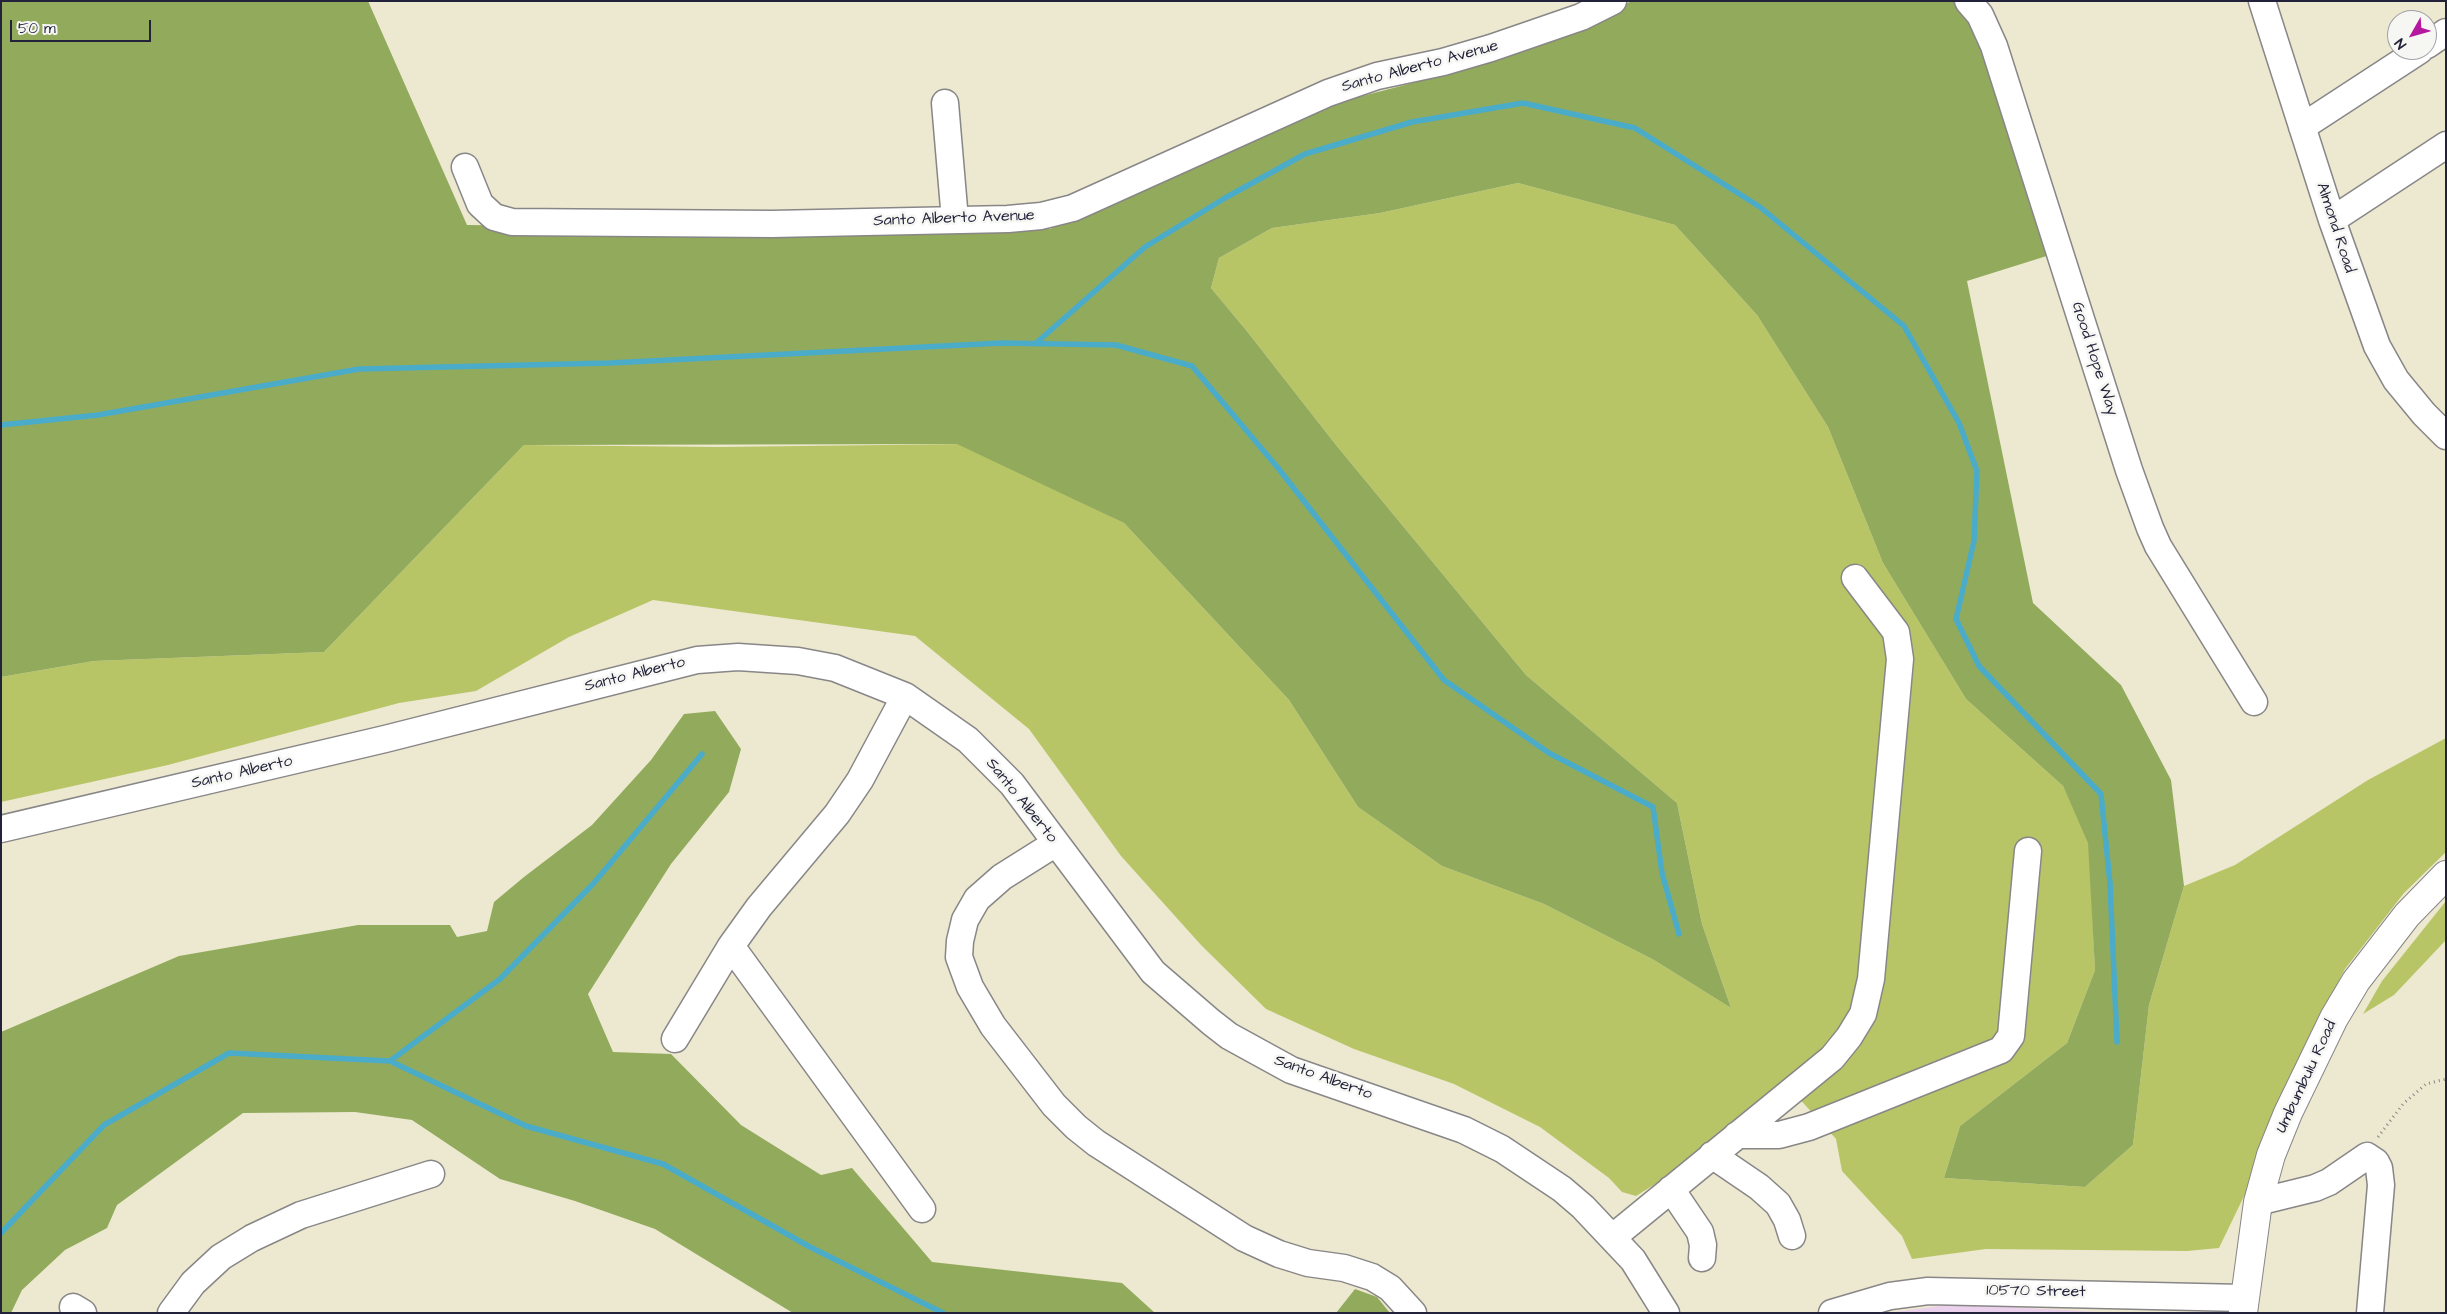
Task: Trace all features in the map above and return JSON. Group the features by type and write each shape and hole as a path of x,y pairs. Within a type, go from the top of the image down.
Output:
{"main road":[{"name":"Umbumbulu Road","path":"2243,1305 2258,1202 2270,1155 2288,1113 2334,1018 2356,981 2407,915 2446,875"}],"street":[{"name":"Santo Alberto Avenue","path":"465,167 480,204 494,217 512,222 772,224 1041,216 1073,208 1328,93 1377,76 1443,62 1491,48 1582,17 1613,1"},
{"name":"Good Hope Way","path":"1968,1 1980,15 1994,46 2129,470 2150,528 2158,546 2254,702"},
{"name":"Almond Road","path":"2262,1 2332,220 2376,346 2396,380 2424,414 2446,436"},
{"path":"2302,127 2405,60"},
{"path":"946,104 954,220"},
{"path":"2332,220 2446,145"},
{"path":"1613,1237 1832,1058 1849,1037 1863,1014 1871,979 1900,659 1896,632 1855,578"},
{"name":"Santo Alberto","path":"1,829 385,739 697,660 738,657 798,661 836,668 905,696 968,740 1012,784 1153,972 1180,998 1229,1036 1291,1070 1464,1130 1502,1149 1562,1189 1613,1237 1633,1260 1666,1313"},
{"path":"675,1039 731,946 759,907 837,814 860,780 905,696"},
{"path":"1056,843 1002,876 978,899 965,920 960,941 959,957 970,987 993,1026 1054,1105 1076,1127 1096,1143 1244,1238 1279,1254 1308,1263 1344,1268 1372,1277 1390,1288 1413,1313"},
{"path":"1738,1134 1779,1135 1810,1127 2001,1050 2011,1036 2028,851"},
{"path":"731,946 922,1210"},
{"path":"1712,1156 1759,1188 1778,1204 1787,1220 1792,1236"},
{"path":"2258,1202 2315,1188 2329,1182 2361,1158 2370,1157 2376,1162 2380,1174 2370,1313"},
{"path":"171,1313 193,1283 221,1257 252,1238 301,1215 431,1174"},
{"path":"1671,1189 1700,1232 1704,1245 1702,1258"},
{"name":"10570 Street","path":"1832,1313 1897,1295 1928,1291 1984,1302 2243,1305"}],"path":[{"path":"2361,1158 2403,1104 2426,1084 2446,1079"}],"shaded area":[{"path":"1955,1304 2117,1313 1887,1313"}],"green space":[{"path":"1,1 368,1 467,225 855,230 1050,229 1343,101 1428,79 1528,46 1632,1 1956,1 1980,36 2053,254 1967,281 2033,603 2121,685 2171,780 2184,886 2149,1005 2133,1145 2085,1187 1944,1178 1960,1126 2067,1043 2095,970 2088,843 2063,786 1966,699 1883,563 1828,427 1757,315 1675,225 1518,183 1380,213 1272,228 1219,258 1211,288 1336,445 1526,675 1677,803 1702,924 1731,1008 1654,960 1544,904 1442,866 1358,807 1289,700 1124,523 957,444 524,445 324,652 94,661 1,677"},
{"path":"1518,183 1675,225 1757,315 1828,427 1883,563 1966,699 2063,786 2089,843 2095,970 2067,1043 1960,1126 1944,1178 2085,1187 2133,1145 2149,1005 2184,886 2235,865 2368,780 2446,738 2446,852 2404,893 2345,969 2278,1102 2246,1192 2219,1248 2187,1251 1986,1249 1912,1259 1902,1236 1842,1171 1836,1139 1786,1084 1668,1176 1636,1196 1622,1192 1609,1178 1540,1127 1454,1084 1354,1049 1266,1009 1201,945 1121,856 1029,729 915,636 653,600 569,637 476,691 399,703 168,765 1,802 1,677 94,661 324,652 524,445 719,447 963,444 1124,523 1289,700 1358,807 1442,866 1544,904 1654,960 1731,1008 1702,924 1677,803 1526,675 1336,445 1211,288 1219,258 1272,228 1380,213"},
{"path":"715,711 741,749 729,792 671,864 588,994 613,1052 671,1054 741,1125 821,1175 852,1168 932,1262 1122,1283 1155,1313 793,1313 655,1229 575,1201 500,1179 412,1120 355,1112 243,1113 117,1205 107,1228 65,1250 22,1290 11,1313 1,1313 1,1032 179,956 358,925 450,925 457,937 487,931 494,902 592,825 651,760 684,714"},
{"path":"2446,901 2446,940 2394,995 2363,1014 2382,981"},
{"path":"1355,1289 1377,1297 1390,1313 1336,1313"}],"waterway":[{"path":"1035,344 1145,247 1225,198 1305,154 1412,122 1523,103 1635,128 1760,207 1904,326 1959,423 1977,471 1974,541 1956,619 1979,666 2101,794 2110,883 2117,1042"},
{"path":"1,425 98,415 359,369 610,363 1002,343 1116,345 1192,366 1278,468 1444,680 1549,753 1653,807 1662,873 1679,934"},
{"path":"390,1061 500,979 593,884 702,754"},
{"path":"1,1233 104,1125 229,1053 390,1061 526,1126 663,1164 810,1247 943,1313"}]}
